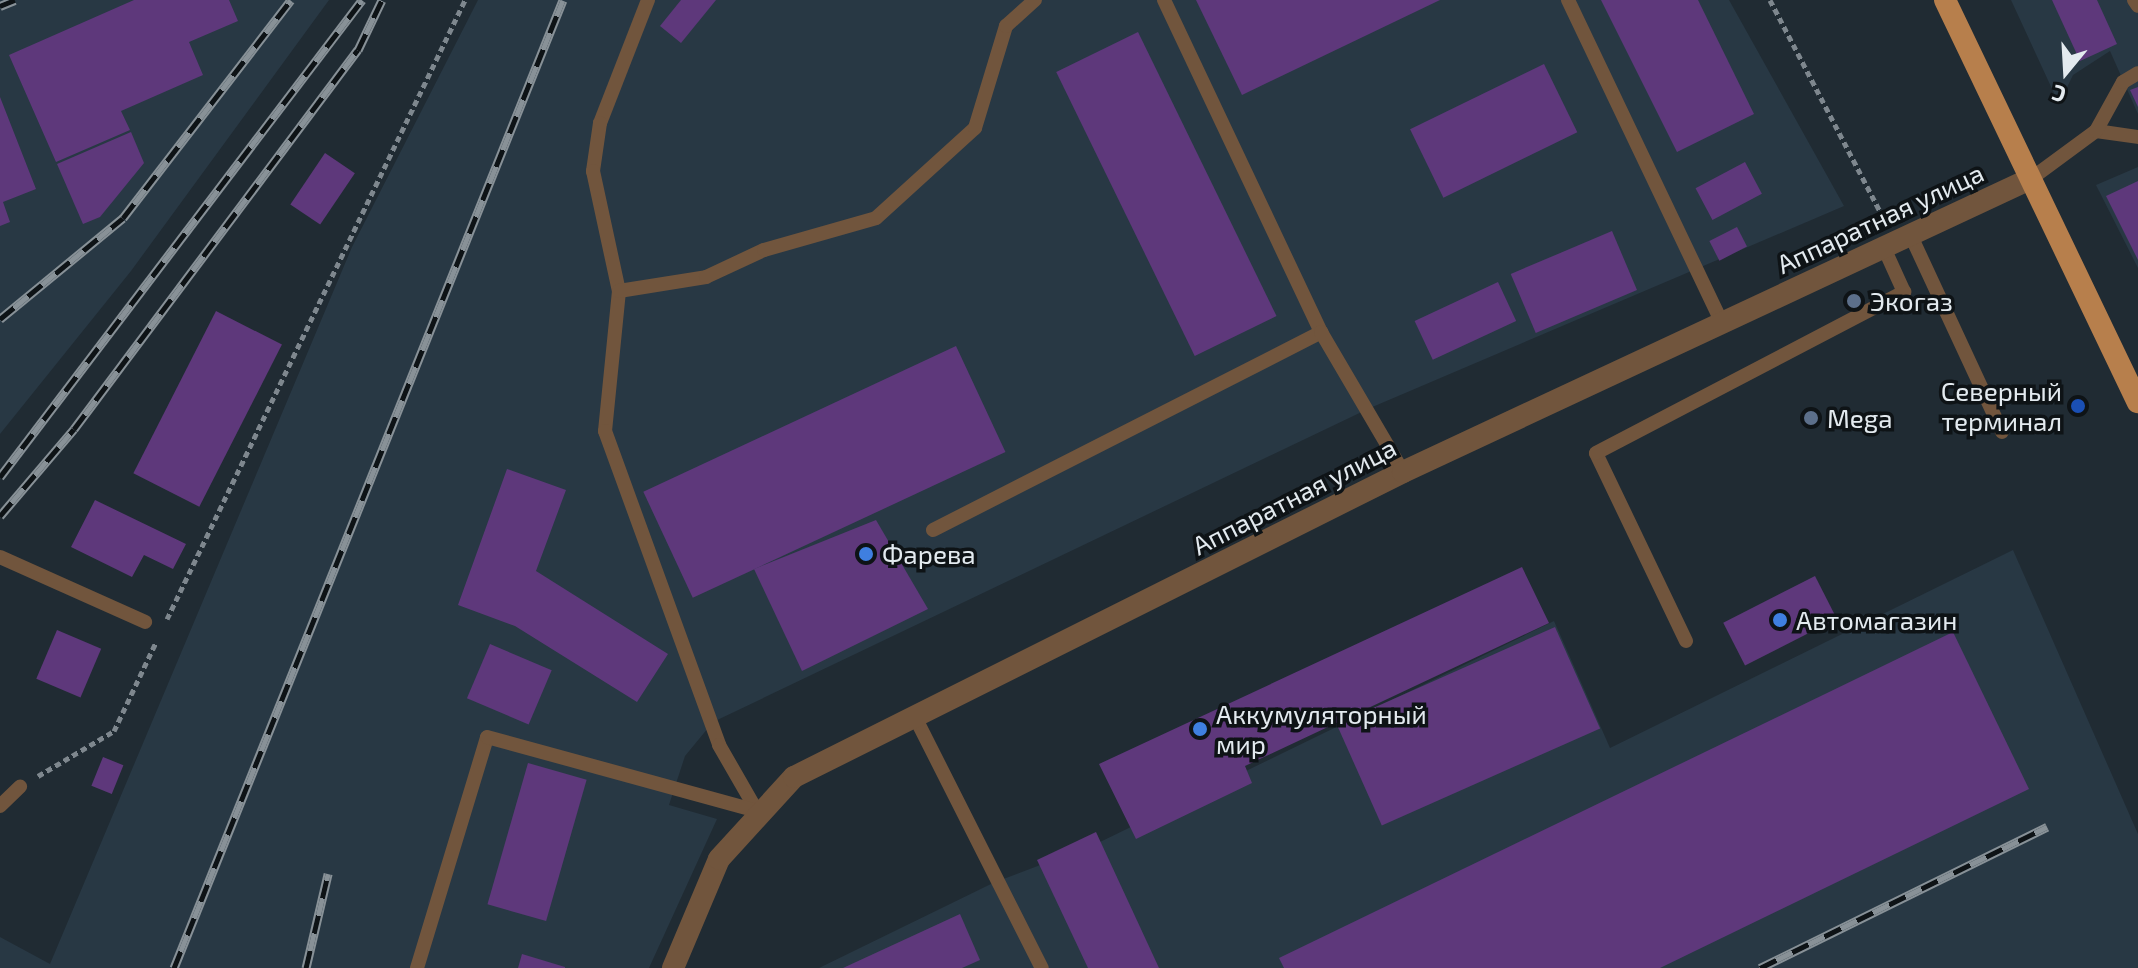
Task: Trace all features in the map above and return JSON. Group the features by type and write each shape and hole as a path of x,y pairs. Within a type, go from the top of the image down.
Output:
{"main road":[{"path":"1945,0 2138,402"}],"street":[{"name":"Аппаратная улица","path":"673,968 719,859 757,811 794,777 1403,472 2032,178"}],"lane":[{"path":"648,0 600,123 593,171 619,291 605,431 719,745 757,811"},
{"path":"619,291 706,277 764,250 876,218 975,128 1006,26 1035,0"},
{"path":"1164,0 1321,332 1403,472"},
{"path":"1568,0 1722,323"},
{"path":"2134,0 2138,6"},
{"path":"2032,178 2096,131 2123,82 2138,73"},
{"path":"2096,131 2138,137"},
{"path":"1897,242 2002,432"},
{"path":"1686,641 1596,453 1904,292 1897,242"},
{"path":"933,530 1321,332"},
{"path":"0,557 145,622"},
{"path":"915,717 1042,968"},
{"path":"417,968 487,737 757,811"},
{"path":"0,806 20,787"}],"path":[{"path":"20,787 114,731 465,0"},
{"path":"1770,0 1897,242"}],"shaded area":[{"path":"0,0 329,0 131,271 0,434"},
{"path":"478,0 1729,0 1844,206 1370,408 713,722 685,756 669,805 717,819 649,968 0,968 0,937 50,964 352,247"},
{"path":"2011,0 2138,0 2138,114 2110,51 2073,75 2059,104"},
{"path":"2138,167 2138,268 2096,185"},
{"path":"2013,550 2138,834 2138,968 819,968 993,883 1098,843 1554,621 1610,748"}],"building":[{"path":"134,0 229,0 238,21 189,42 203,75 121,111 130,130 56,162 9,55"},
{"path":"681,0 716,0 681,43 660,26"},
{"path":"1196,0 1440,0 1242,95"},
{"path":"1601,0 1698,0 1754,114 1677,152"},
{"path":"2052,0 2097,0 2117,44 2080,61"},
{"path":"1138,32 1277,316 1195,356 1056,72"},
{"path":"1544,64 1577,132 1443,198 1410,129"},
{"path":"2138,87 2138,107 2130,90"},
{"path":"0,97 36,189 3,202 10,222 0,226"},
{"path":"131,132 144,163 100,217 83,224 57,164"},
{"path":"325,153 355,173 320,225 290,204"},
{"path":"1745,162 1762,194 1712,220 1696,188"},
{"path":"2138,181 2138,260 2106,196"},
{"path":"1737,227 1747,247 1719,261 1709,241"},
{"path":"1612,231 1637,290 1536,333 1511,274"},
{"path":"1498,282 1516,321 1433,360 1415,321"},
{"path":"216,311 282,345 199,507 133,473"},
{"path":"956,346 1005,452 693,598 643,492"},
{"path":"507,469 566,490 536,571 668,654 637,702 515,626 458,605"},
{"path":"95,500 186,544 173,569 144,555 132,577 71,547"},
{"path":"876,520 928,609 802,671 754,569"},
{"path":"1522,567 1549,623 1245,766 1252,783 1136,839 1099,764"},
{"name":"Автомагазин","path":"1815,576 1837,619 1745,666 1723,623"},
{"path":"1555,627 1600,728 1382,826 1337,724"},
{"path":"57,630 101,649 80,698 36,679"},
{"path":"1953,632 2029,789 1660,968 1284,968 1279,958"},
{"path":"490,644 552,670 529,724 467,698"},
{"path":"103,757 123,765 112,794 91,786"},
{"path":"528,763 587,780 546,921 487,904"},
{"path":"1096,832 1159,968 1088,968 1037,860"},
{"path":"960,914 980,960 962,968 843,968"},
{"path":"522,954 565,967 565,968 518,968"}],"railway":[{"path":"0,6 15,0"},
{"path":"0,319 123,218 291,0"},
{"path":"0,477 362,0"},
{"path":"0,516 74,429 358,50 382,0"},
{"path":"174,968 563,0"},
{"path":"1760,968 2047,827"},
{"path":"306,968 328,874"}],"place":[{"name":"Экогаз","path":"1854,301"},
{"name":"Северный терминал","path":"2078,406"},
{"name":"Mega","path":"1811,418"},
{"name":"Фарева","path":"866,554"},
{"name":"Автомагазин","path":"1780,620"},
{"name":"Аккумуляторный мир","path":"1200,729"}]}
